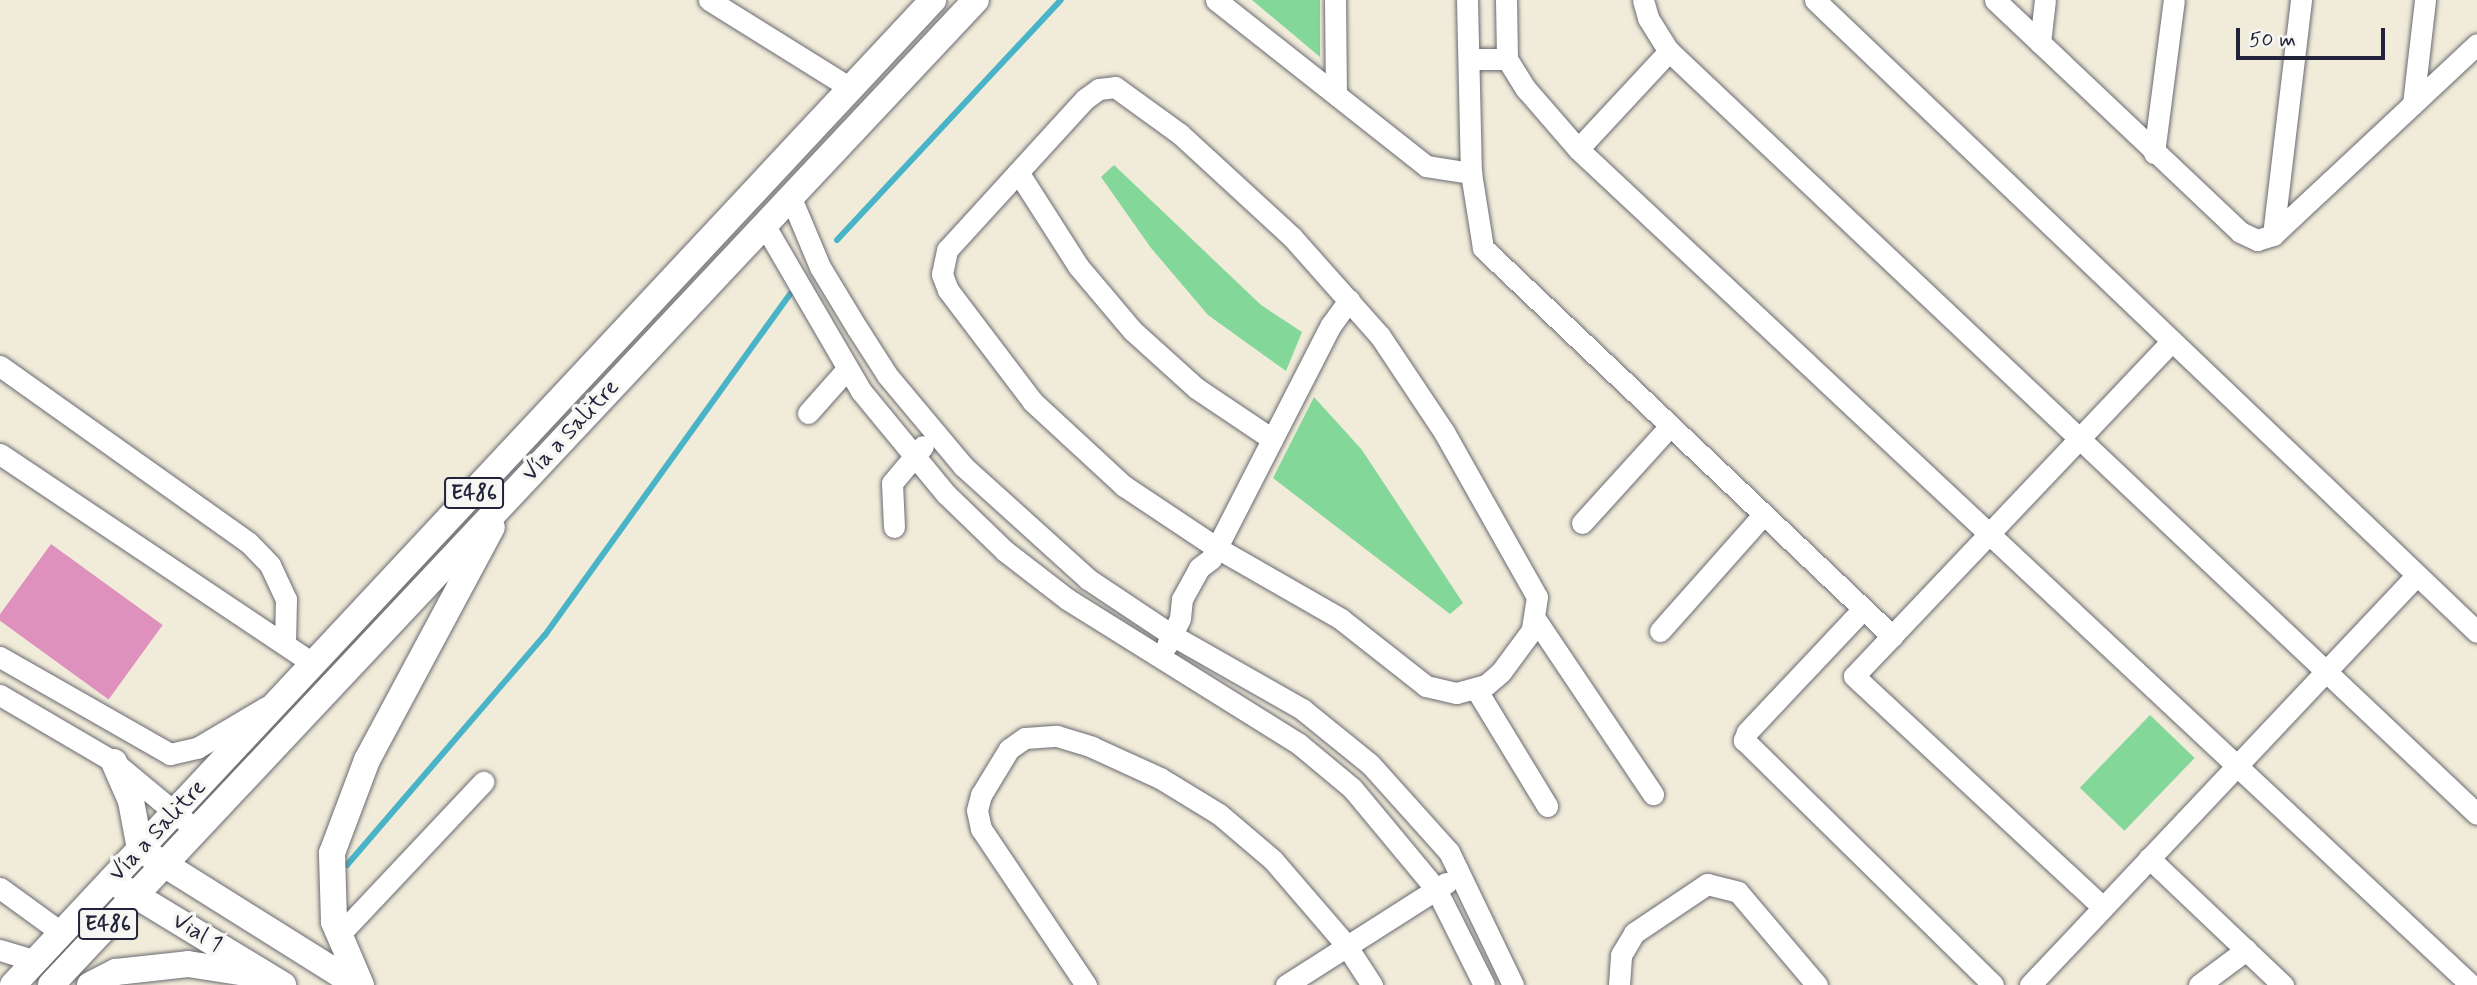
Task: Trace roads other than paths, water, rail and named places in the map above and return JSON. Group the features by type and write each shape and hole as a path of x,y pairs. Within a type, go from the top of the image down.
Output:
{"main road":[{"name":"Vía a Salitre","path":"13,985 852,89 932,0"},
{"name":"Vía a Salitre","path":"51,985 976,0"},
{"path":"359,985 338,936 330,890 332,853 367,760 509,496"},
{"path":"114,762 131,802 140,849 359,985"},
{"name":"Vial 1","path":"111,881 277,981"},
{"path":"90,985 117,972 188,964 277,981"}],"street":[{"path":"709,0 852,89"},
{"path":"1216,0 1336,92 1426,166 1471,173"},
{"path":"1335,0 1336,92"},
{"path":"1467,0 1471,59 1471,173 1483,248 1892,636"},
{"path":"1506,0 1507,59 1525,89 1578,149 2471,985"},
{"path":"1643,0 1648,18 1669,51 2477,814"},
{"path":"1815,0 2170,343 2477,632"},
{"path":"1995,0 2240,232 2257,240 2273,235 2477,44"},
{"path":"2040,43 2045,0"},
{"path":"2154,153 2174,0"},
{"path":"2273,235 2301,0"},
{"path":"2413,104 2425,0"},
{"path":"1578,149 1669,51"},
{"path":"1471,59 1507,59"},
{"path":"1536,620 1501,672 1476,689 1446,693 1426,686 1341,620 1214,553 1124,486 1071,442 1003,368 944,283 942,266 947,250 1091,93 1107,87 1123,90 1222,169 1349,300 1380,336 1430,410 1533,585 1536,620 1653,794"},
{"path":"1018,172 1078,266 1133,331 1196,388 1272,439"},
{"path":"791,198 820,267 887,375 936,436 1056,554 1176,627 1338,734 1423,819 1459,874 1513,985"},
{"path":"765,226 861,391 913,455 1004,551 1067,599 1299,744 1352,788 1436,889 1483,985"},
{"path":"1160,659 1176,627 1194,608 1212,575 1214,553 1331,325 1349,300"},
{"path":"1854,676 2170,343"},
{"path":"0,366 249,543 270,565 286,599 285,644"},
{"path":"808,413 847,369"},
{"path":"861,391 887,375"},
{"path":"1582,523 1669,427"},
{"path":"894,527 889,494 899,470 936,436"},
{"path":"0,454 314,664"},
{"path":"1660,631 1763,515"},
{"path":"2030,985 2416,576"},
{"path":"1863,609 1746,732 1748,748 1993,985"},
{"path":"1826,649 2103,906"},
{"path":"0,657 155,748 183,754 280,700"},
{"path":"1476,689 1547,806"},
{"path":"0,695 114,762 196,830"},
{"path":"114,762 130,733"},
{"path":"1086,985 981,829 977,810 1009,749 1025,738 1042,734 1103,752 1160,778 1219,814 1273,860 1346,945 1373,985"},
{"path":"338,936 483,782"},
{"path":"2149,858 2283,985"},
{"path":"1286,985 1459,874"},
{"path":"1619,985 1621,955 1634,933 1707,884 1738,892 1817,985"},
{"path":"0,888 62,933"},
{"path":"0,950 36,961"},
{"path":"2199,985 2246,950"}],"waterway":[{"path":"837,240 1061,0"},
{"path":"347,865 545,635 790,294"}]}
